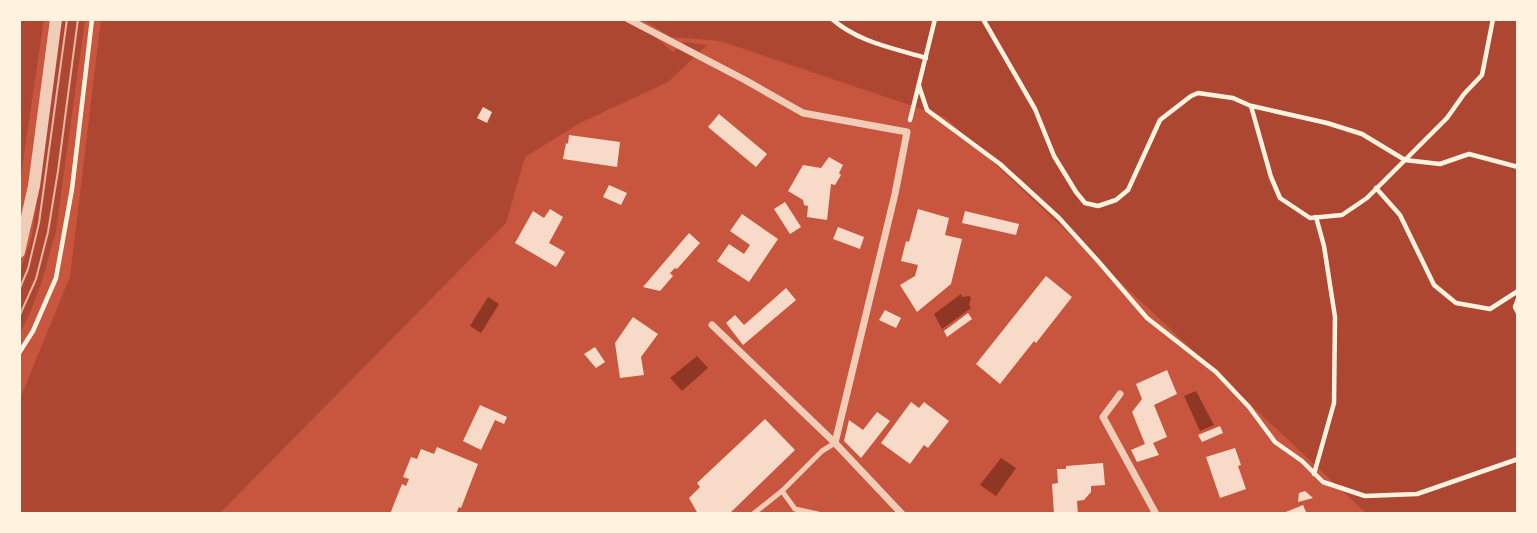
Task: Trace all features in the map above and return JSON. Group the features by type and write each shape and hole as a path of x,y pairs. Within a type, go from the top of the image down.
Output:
{"street":[{"path":"19,251 34,186 56,19"},
{"path":"628,19 803,113 907,132 835,443"},
{"path":"712,325 835,443 902,514"},
{"path":"1120,394 1103,417 1156,514"}],"lane":[{"path":"753,514 835,443"},
{"path":"782,491 795,509 818,514"}],"path":[{"path":"19,353 33,331 56,278 72,189 92,19"},
{"path":"832,19 862,39 926,58"},
{"path":"907,132 935,19"},
{"path":"983,19 1035,109 1054,156 1085,203 1098,206 1116,200 1128,190 1160,120 1198,93 1233,98 1251,106 1362,134 1405,159 1440,163 1469,154 1518,167"},
{"path":"1251,106 1271,177 1280,198 1310,218 1342,215 1367,198 1447,118 1482,75 1493,19"},
{"path":"919,86 927,110 1000,164 1059,218 1147,318 1216,372 1249,407 1275,442 1302,461 1323,482 1365,496 1417,494 1518,459"},
{"path":"1377,188 1400,215 1434,285 1456,303 1490,309 1518,291"},
{"path":"1314,474 1334,403 1335,317 1324,246 1316,217"},
{"path":"1518,299 1515,307 1518,313"}],"shaded area":[{"path":"19,19 44,19 19,189"},
{"path":"62,19 85,19 56,231 42,281 19,335 19,274 32,236"},
{"path":"101,19 634,19 673,52 685,42 707,45 668,82 580,123 525,157 506,223 219,514 19,514 19,401 70,277"},
{"path":"642,19 1518,19 1518,514 1367,514 945,117 720,41 671,37"},
{"path":"961,294 962,297 971,298 971,308 942,329 934,314"},
{"path":"488,297 499,304 481,333 470,326"},
{"path":"697,356 708,368 682,391 670,378"},
{"path":"1196,391 1214,425 1200,431 1184,396"},
{"path":"1001,458 1016,468 996,496 980,485"}],"building":[{"path":"483,107 492,112 487,123 477,118"},
{"path":"719,114 767,154 756,167 708,127"},
{"path":"569,135 620,142 617,167 563,159"},
{"path":"829,157 843,165 835,185 831,184 827,220 807,217 808,206 788,191 803,165 821,168"},
{"path":"609,185 627,193 621,205 603,197"},
{"path":"785,202 801,227 790,234 774,209"},
{"path":"550,209 563,217 549,243 565,252 556,267 515,243 533,211 544,218"},
{"path":"918,209 949,218 945,235 962,239 951,284 917,312 900,285 915,276 918,265 901,261"},
{"path":"965,211 1019,224 1016,235 962,223"},
{"path":"742,214 778,239 749,282 717,261 729,244 744,254 750,245 730,231"},
{"path":"838,227 864,237 860,249 833,239"},
{"path":"689,233 700,243 677,269 670,273 673,276 660,291 643,287"},
{"path":"1046,276 1072,297 1000,384 976,364"},
{"path":"786,288 796,300 743,345 726,323 735,315 744,325"},
{"path":"885,310 901,318 896,328 879,320"},
{"path":"968,313 972,319 947,337 944,331"},
{"path":"633,317 658,334 641,357 644,375 620,378 615,343"},
{"path":"595,347 605,362 596,368 584,354"},
{"path":"1167,370 1177,394 1154,405 1167,437 1153,443 1159,455 1137,462 1131,450 1145,444 1132,412 1142,399 1136,384"},
{"path":"911,402 919,408 924,402 949,421 928,448 924,445 910,464 881,443"},
{"path":"480,405 507,417 504,424 495,420 481,450 463,441"},
{"path":"877,412 890,421 861,458 844,441 849,420 863,430"},
{"path":"765,419 795,450 729,514 698,514 689,498 700,487 697,483"},
{"path":"1220,426 1223,433 1202,442 1198,435"},
{"path":"437,447 478,464 461,508 459,507 456,514 390,514 402,484 406,486 409,479 403,477 411,457 417,459 421,449 434,454"},
{"path":"1235,448 1246,489 1220,498 1206,457"},
{"path":"1103,463 1105,485 1091,486 1091,492 1084,500 1077,501 1078,514 1054,514 1052,484 1058,483 1057,469"},
{"path":"1305,491 1313,498 1298,502 1299,493"},
{"path":"1303,505 1307,514 1281,514"}],"tram line":[{"path":"19,290 28,269 39,223 67,19"},
{"path":"19,317 36,279 48,232 78,19"}]}
